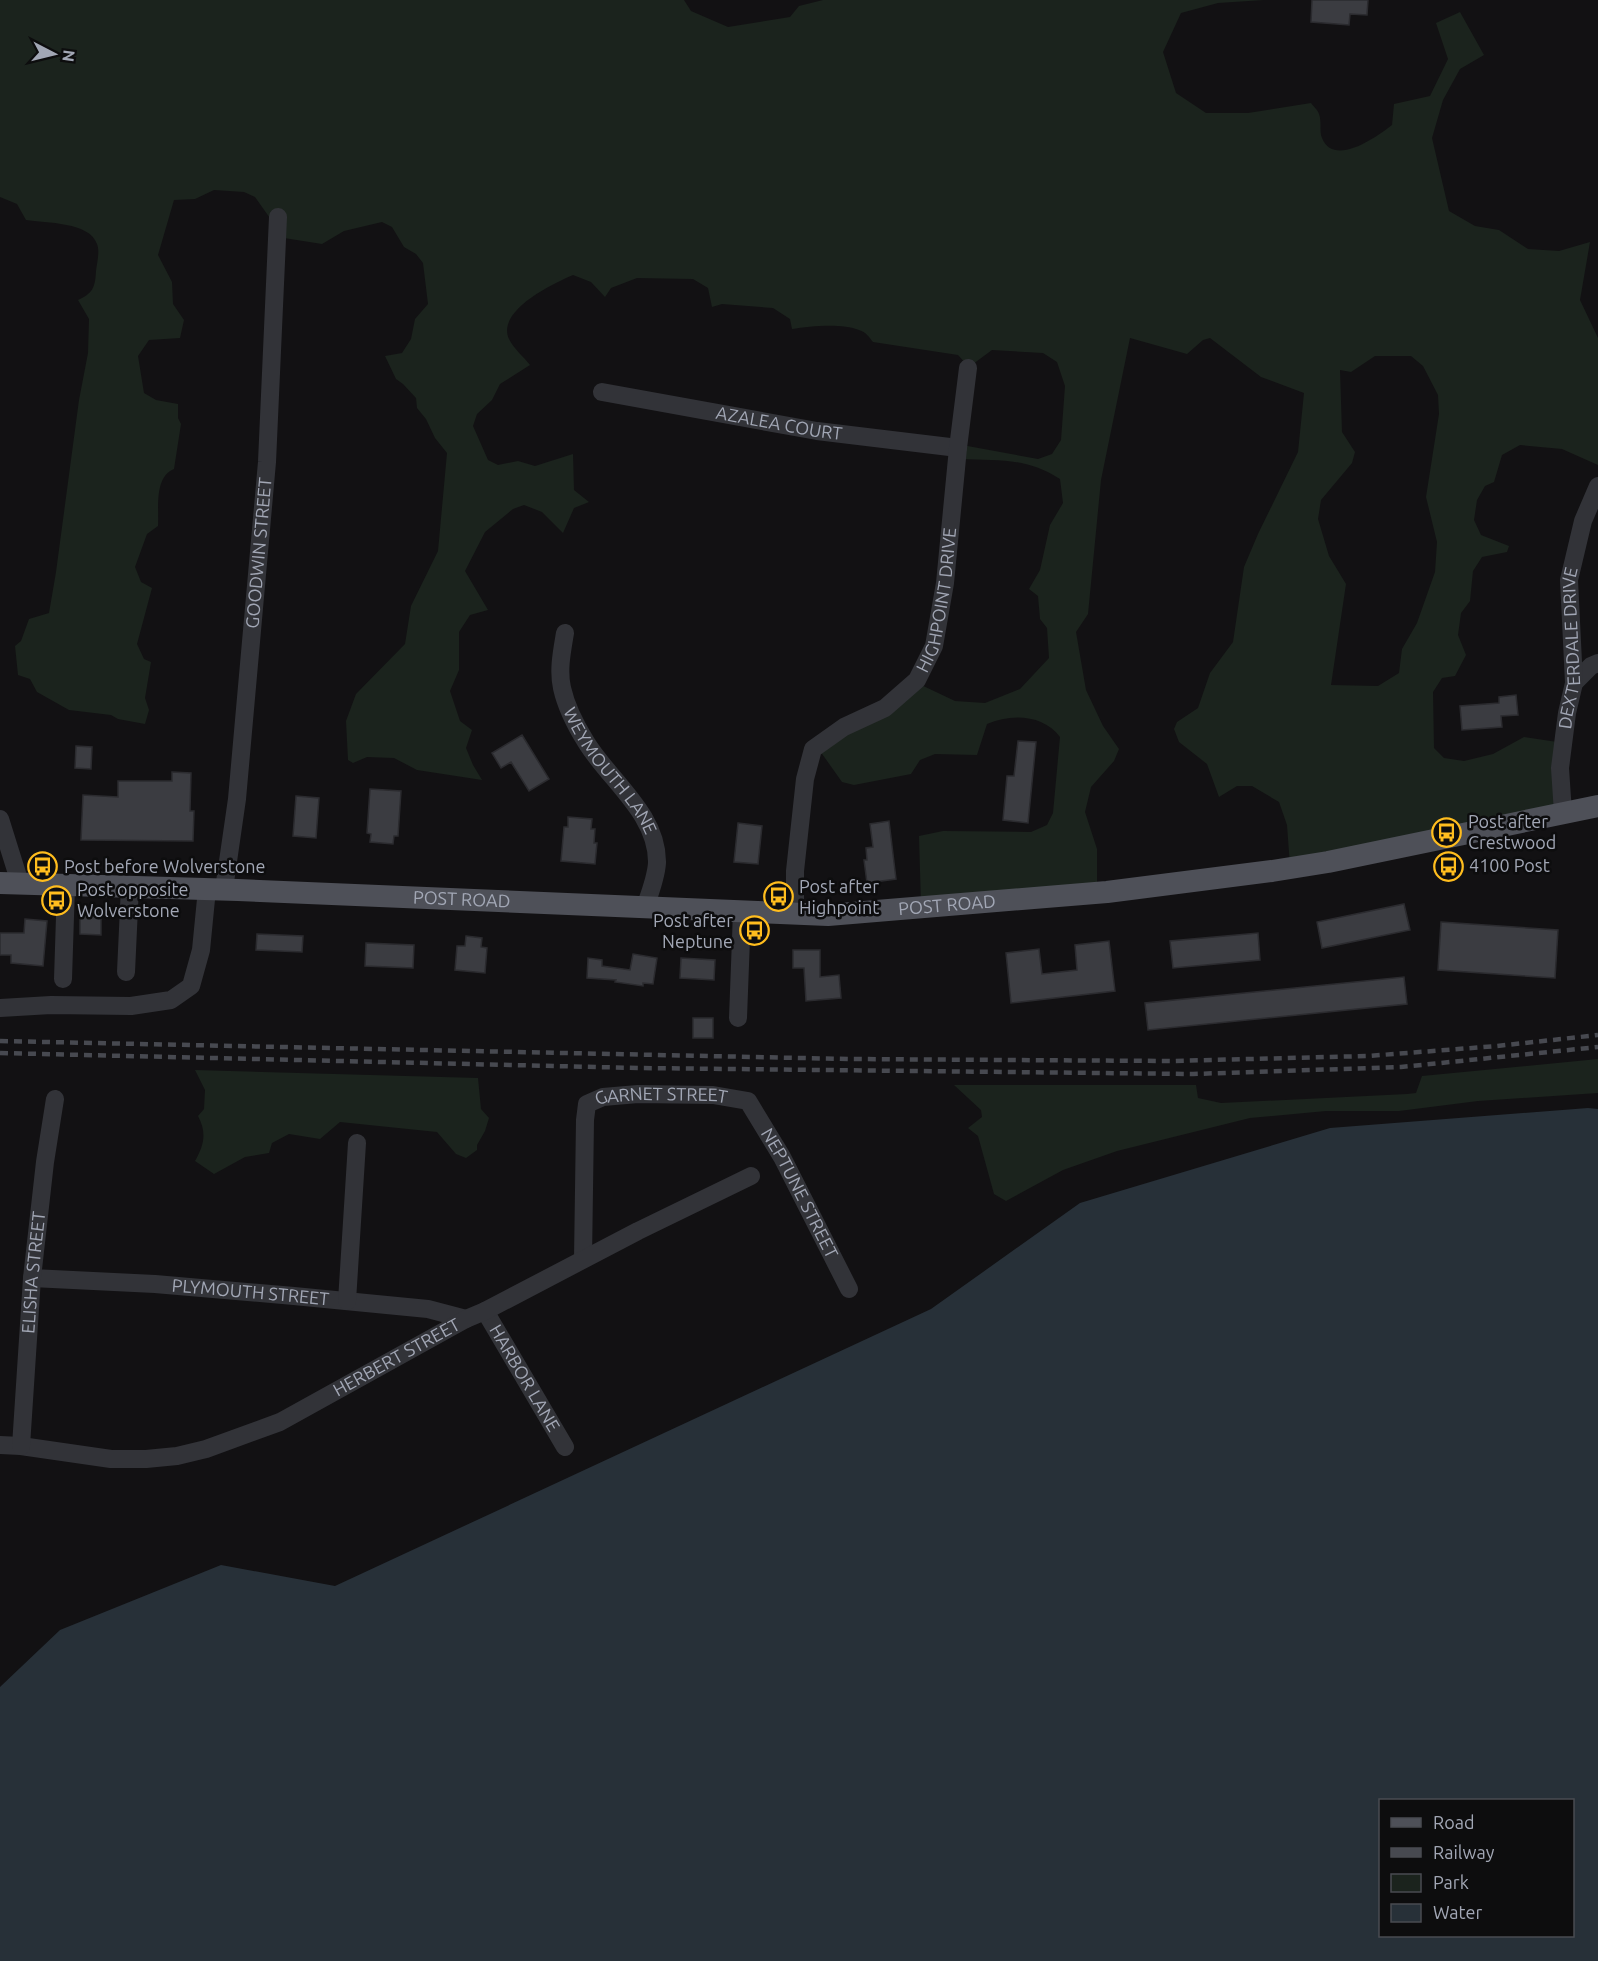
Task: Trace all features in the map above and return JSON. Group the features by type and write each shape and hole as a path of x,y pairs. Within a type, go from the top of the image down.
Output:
{"main road":[{"name":"POST ROAD","path":"10,883 216,889 828,915 1107,892 1261,872 1328,862 1598,806"}],"street":[{"name":"GOODWIN STREET","path":"0,1008 51,1005 130,1006 171,1000 191,986 237,799 267,462 279,217"},
{"name":"HIGHPOINT DRIVE","path":"795,914 795,871 805,779 813,749 844,726 885,708 918,680 934,646 945,583 958,448 969,368"},
{"name":"AZALEA COURT","path":"602,392 817,431 958,448"},
{"name":"DEXTERDALE DRIVE","path":"1563,813 1560,768 1567,713 1574,683 1569,580 1582,521 1598,486"},
{"name":"WEYMOUTH LANE","path":"565,633 560,666 562,687 568,706 586,742 647,824 654,843 657,862 654,882 645,907"},
{"path":"1574,683 1591,666 1598,663"},
{"path":"0,819 10,883"},
{"path":"63,980 66,885"},
{"path":"126,972 130,886"},
{"path":"738,1018 742,912"},
{"name":"GARNET STREET","path":"583,1259 587,1104 603,1097 638,1094 713,1095 748,1101"},
{"name":"ELISHA STREET","path":"21,1446 32,1278 45,1161 55,1099"},
{"name":"NEPTUNE STREET","path":"748,1101 782,1157 849,1289"},
{"path":"347,1301 357,1143"},
{"name":"HERBERT STREET","path":"0,1445 111,1459 146,1460 206,1449 280,1422 466,1319 751,1176"},
{"name":"PLYMOUTH STREET","path":"32,1278 155,1284 347,1301 428,1309 466,1319"},
{"name":"HARBOR LANE","path":"485,1311 565,1447"}],"green space":[{"path":"0,0 684,0 691,11 728,27 790,17 799,6 823,0 1264,0 1218,3 1181,13 1163,52 1176,93 1206,113 1248,113 1311,103 1319,114 1322,138 1328,147 1336,150 1356,147 1392,125 1394,104 1430,96 1448,59 1436,23 1460,12 1484,55 1460,69 1443,100 1432,138 1449,211 1475,226 1499,230 1528,249 1559,251 1590,242 1580,300 1598,338 1598,465 1562,449 1520,445 1502,455 1494,482 1485,486 1477,500 1474,520 1481,535 1509,546 1507,552 1482,557 1473,571 1470,601 1461,613 1458,635 1466,655 1455,676 1442,678 1433,692 1434,748 1444,758 1464,761 1493,754 1524,737 1564,743 1564,810 1290,866 1287,825 1279,802 1252,786 1237,786 1219,797 1207,764 1179,742 1174,729 1177,722 1198,708 1210,673 1233,642 1244,567 1298,452 1304,393 1261,377 1210,338 1203,340 1187,354 1130,338 1101,480 1088,614 1076,632 1086,690 1103,726 1119,749 1114,761 1091,787 1085,812 1097,849 1097,891 921,905 919,836 943,831 1031,832 1047,825 1053,813 1060,737 1045,724 1036,720 1017,717 997,720 987,724 977,755 935,754 920,760 911,774 854,785 842,782 820,751 917,683 955,701 985,703 1020,689 1049,658 1047,628 1040,619 1038,596 1029,589 1040,570 1050,525 1063,503 1060,479 1035,467 1012,461 960,459 962,445 1038,459 1052,454 1061,440 1065,386 1057,362 1043,353 992,350 969,367 958,355 873,342 864,332 844,326 792,329 790,319 773,308 722,304 712,307 708,288 693,279 637,278 611,288 605,297 591,282 573,275 528,300 511,318 507,329 509,339 530,365 500,384 492,400 477,414 473,426 488,460 498,465 518,461 535,466 573,454 574,490 589,502 574,508 563,533 542,512 524,505 513,509 485,532 465,571 488,610 470,615 459,632 459,670 450,691 460,721 472,730 466,748 482,780 417,770 394,758 367,757 353,763 348,760 346,721 356,694 405,644 411,606 438,551 447,453 417,408 416,398 396,379 385,356 402,353 411,339 415,319 428,304 423,263 416,254 404,247 392,227 382,222 344,231 322,244 284,238 255,197 244,192 214,190 195,199 174,200 158,255 172,282 173,304 184,320 180,338 149,340 138,356 144,393 156,400 178,404 178,418 181,424 174,469 163,479 160,486 158,526 147,534 135,567 141,582 152,588 137,644 144,659 151,662 145,698 149,710 145,724 118,719 111,715 69,710 37,692 30,679 18,675 15,646 21,641 29,619 49,613 79,400 88,353 89,319 78,300 87,295 94,286 98,247 93,237 86,231 66,225 26,220 17,204 0,197","holes":["1375,356 1411,356 1423,366 1438,395 1439,414 1426,497 1437,542 1435,572 1417,623 1402,649 1399,673 1378,686 1331,685 1346,584 1329,556 1318,519 1321,500 1352,463 1355,452 1342,432 1340,370 1351,372"]},
{"path":"1598,1059 1598,1093 1478,1101 1399,1111 1326,1111 1250,1118 1117,1151 1063,1170 1006,1201 994,1194 978,1136 968,1128 982,1117 981,1110 954,1085 1196,1085 1198,1098 1221,1103 1416,1093 1422,1076"},
{"path":"195,1070 478,1078 481,1109 489,1118 477,1150 466,1158 456,1154 437,1132 340,1122 320,1139 289,1134 272,1143 269,1153 245,1157 214,1174 195,1161 201,1150 203,1139 203,1128 198,1116 204,1109 205,1090"}],"water":[{"path":"1598,1109 1598,1961 0,1961 0,1687 60,1630 221,1565 335,1586 931,1309 1080,1203 1330,1128"}],"building":[{"path":"1312,0 1368,0 1367,15 1350,14 1349,25 1311,22"},
{"path":"1516,695 1518,715 1501,716 1502,727 1462,730 1460,706 1499,703 1499,697"},
{"path":"522,735 549,779 529,791 511,762 501,768 492,753"},
{"path":"1018,741 1036,742 1028,823 1003,820 1007,776 1014,776"},
{"path":"76,746 92,747 91,769 75,768"},
{"path":"172,772 191,773 190,811 194,811 193,841 81,840 83,795 118,797 118,781 172,781"},
{"path":"370,789 401,791 398,836 394,836 393,844 370,842 371,834 367,833"},
{"path":"296,796 319,798 316,838 293,836"},
{"path":"568,817 592,819 591,829 595,829 594,843 597,843 595,864 561,861 564,827 568,827"},
{"path":"889,821 896,879 867,883 864,860 867,860 866,848 873,847 870,824"},
{"path":"738,823 762,826 758,864 734,862"},
{"path":"1404,904 1410,930 1322,948 1317,922"},
{"path":"80,912 101,912 101,935 80,934"},
{"path":"25,919 47,921 43,966 11,963 11,955 0,955 0,933 24,933"},
{"path":"1441,922 1558,930 1555,978 1438,970"},
{"path":"1258,933 1260,960 1173,968 1170,941"},
{"path":"257,934 303,936 302,952 256,950"},
{"path":"466,936 482,938 481,947 487,948 485,973 455,970 457,946 465,946"},
{"path":"1109,941 1115,991 1011,1003 1006,953 1039,949 1042,974 1077,970 1075,945"},
{"path":"366,943 414,945 413,968 365,966"},
{"path":"793,950 820,950 820,977 839,975 841,998 806,1001 804,968 793,968"},
{"path":"633,954 657,958 653,984 643,983 643,986 615,982 616,980 587,978 588,958 602,960 602,966 630,970"},
{"path":"681,958 715,960 714,980 680,978"},
{"path":"1404,977 1407,1004 1148,1030 1145,1003"},
{"path":"693,1018 713,1018 713,1038 693,1038"}],"railway":[{"path":"0,1041 848,1059 1171,1061 1368,1056 1598,1035"},
{"path":"0,1053 638,1068 1193,1074 1401,1067 1598,1047"}],"place":[{"name":"Post after Crestwood","path":"1447,832"},
{"name":"4100 Post","path":"1448,866"},
{"name":"Post before Wolverstone","path":"43,867"},
{"name":"Post after Highpoint","path":"778,897"},
{"name":"Post opposite Wolverstone","path":"56,900"},
{"name":"Post after Neptune","path":"754,931"}]}
